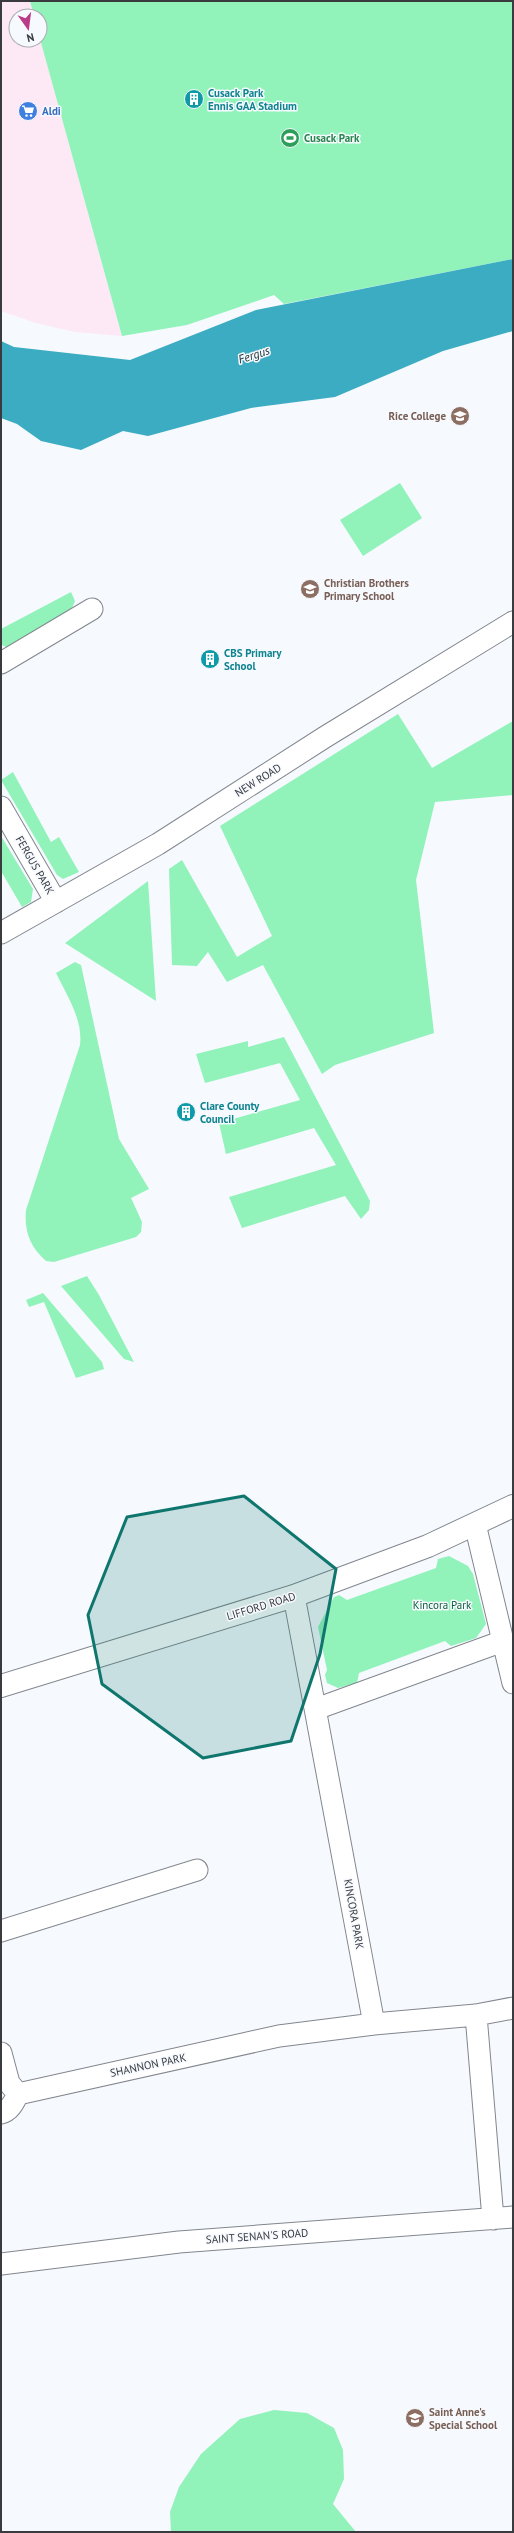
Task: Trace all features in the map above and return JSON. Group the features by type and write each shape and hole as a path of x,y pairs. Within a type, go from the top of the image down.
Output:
{"main road":[{"name":"LIFFORD ROAD","path":"1,1686 294,1596 428,1546 513,1506"}],"street":[{"path":"1,663 92,608"},
{"name":"NEW ROAD","path":"1,933 158,844 325,737 513,622"},
{"name":"FERGUS PARK","path":"1,807 56,902"},
{"path":"475,1524 513,1683"},
{"name":"KINCORA PARK","path":"294,1596 374,2024"},
{"path":"316,1709 503,1642"},
{"path":"1,1931 197,1870"},
{"path":"374,2024 476,2015 513,2008"},
{"path":"476,2015 493,2219"},
{"name":"SHANNON PARK","path":"9,2087 279,2036 374,2024"},
{"path":"1,2053 14,2104 1,2113"},
{"name":"SAINT SENAN'S ROAD","path":"1,2264 178,2242 513,2217"}],"highlighted area":[{"path":"244,1496 336,1569 320,1654 291,1741 203,1758 102,1684 88,1615 127,1517"}],"shaded area":[{"path":"1,1 30,1 32,8 8,8 8,48 42,48 122,336 75,332 36,323 1,311"}],"green space":[{"name":"Cusack Park","path":"30,1 513,1 513,259 284,304 274,295 187,325 122,336 42,48 48,48 48,8 32,8"},
{"path":"400,483 422,518 363,556 340,520"},
{"path":"71,592 75,601 70,613 8,648 2,645 1,629"},
{"path":"398,714 432,768 513,721 513,795 435,802 416,880 434,1033 335,1065 322,1074 263,965 227,982 208,952 197,966 172,965 169,869 182,860 237,957 272,936 220,826"},
{"path":"13,772 51,842 59,837 79,872 63,879 57,875 1,780"},
{"path":"1,836 33,889 31,902 22,907 1,871"},
{"path":"148,881 156,1001 65,943"},
{"path":"75,962 81,965 119,1139 149,1189 131,1198 142,1222 141,1232 136,1237 54,1262 46,1261 40,1256 32,1244 27,1232 26,1210 80,1045 77,1017 56,973"},
{"path":"284,1037 370,1201 369,1210 361,1219 345,1196 242,1228 229,1197 336,1165 314,1128 226,1154 219,1123 300,1100 280,1063 205,1083 196,1054 248,1041 248,1047"},
{"path":"87,1276 99,1295 134,1362 124,1359 61,1286"},
{"path":"43,1293 102,1362 104,1369 76,1378 44,1302 29,1307 26,1300"},
{"name":"Kincora Park","path":"449,1556 468,1566 473,1574 486,1624 476,1638 451,1646 445,1641 359,1673 357,1683 338,1688 327,1683 325,1675 327,1670 318,1627 334,1597 339,1595 347,1600 436,1568 438,1559"},
{"path":"274,2410 307,2413 334,2428 343,2450 344,2479 333,2504 356,2532 171,2532 170,2512 179,2487 201,2454 240,2419"}],"water":[{"name":"Fergus","path":"513,259 513,331 443,351 335,397 251,408 148,436 123,431 81,450 41,441 17,424 1,418 1,341 14,347 130,360 256,310"}],"place":[{"name":"Cusack Park Ennis GAA Stadium","path":"194,99"},
{"name":"Aldi","path":"28,111"},
{"name":"Cusack Park","path":"290,138"},
{"name":"Rice College","path":"460,416"},
{"name":"Christian Brothers Primary School","path":"310,589"},
{"name":"CBS Primary School","path":"210,659"},
{"name":"Clare County Council","path":"186,1112"},
{"name":"Saint Anne's Special School","path":"415,2418"}]}
